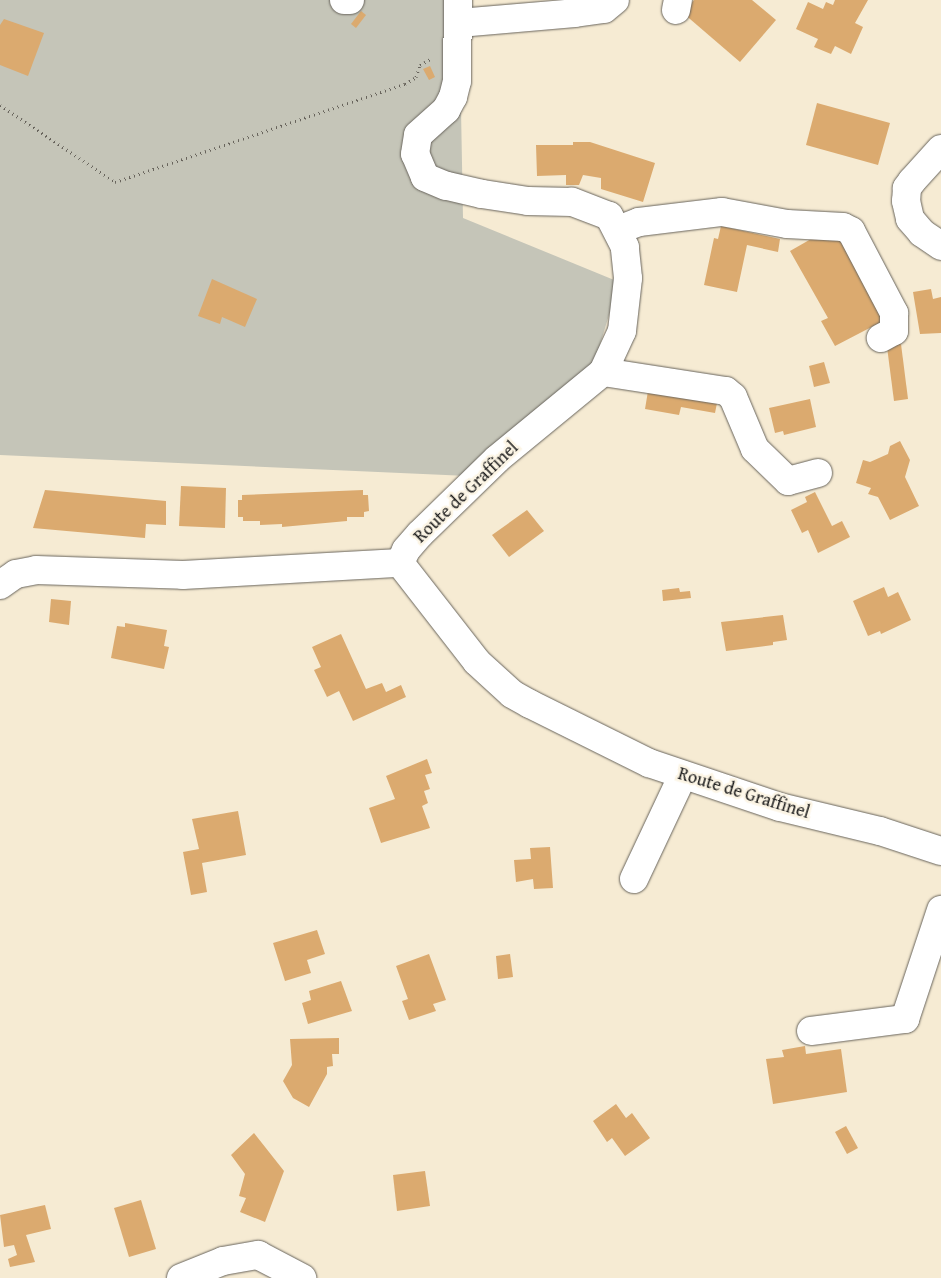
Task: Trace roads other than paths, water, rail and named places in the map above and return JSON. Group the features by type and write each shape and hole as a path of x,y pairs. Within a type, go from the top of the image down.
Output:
{"street":[{"path":"344,0 350,0"},
{"path":"458,11 574,14 604,9 615,0"},
{"name":"Route de Graffinel","path":"458,11 458,57 453,97 446,110 418,135 415,154 425,177 446,186 482,194 528,201 572,202 609,216 618,230 624,247 628,278 623,322 613,354 602,372 497,459 420,534 406,550 400,563 477,662 512,694 649,763 780,807 880,831 941,851"},
{"path":"941,149 907,188 906,201 910,219 922,234 941,246"},
{"path":"618,230 639,222 722,212 787,224 843,227 851,231 894,313 894,331 881,338"},
{"path":"602,372 726,391 733,397 755,448 788,481 818,473"},
{"path":"0,586 16,574 36,570 183,575 400,563"},
{"path":"634,878 683,775"},
{"path":"811,1031 905,1019 941,910"},
{"path":"181,1278 223,1261 258,1255 302,1278"}]}
